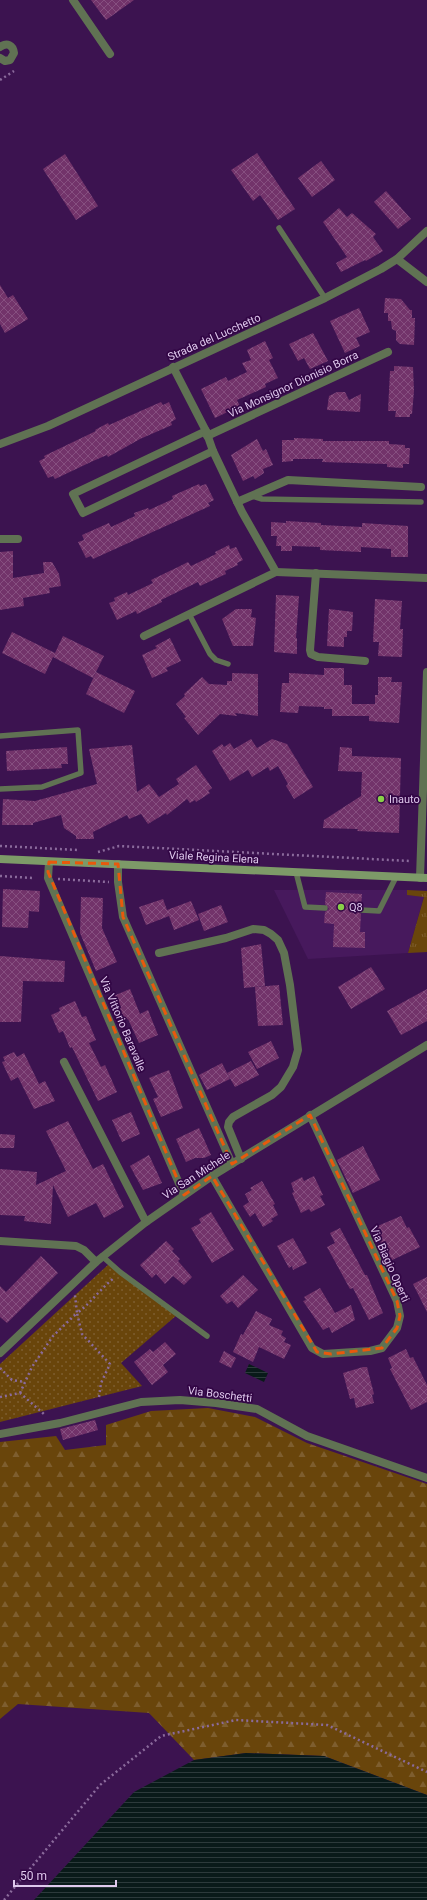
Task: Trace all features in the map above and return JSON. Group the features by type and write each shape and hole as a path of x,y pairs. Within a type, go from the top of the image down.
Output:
{"main road":[{"name":"Viale Regina Elena","path":"0,859 423,878"}],"street":[{"path":"73,0 110,54"},
{"path":"0,46 3,44 9,44 13,48 14,53 10,60 0,58"},
{"name":"Strada del Lucchetto","path":"0,444 48,426 325,298 381,270 397,259 427,231"},
{"path":"397,259 427,282"},
{"name":"Via Monsignor Dionisio Borra","path":"213,451 82,513 73,494 388,352"},
{"path":"173,367 237,502 276,572"},
{"path":"237,502 288,480 421,487"},
{"path":"0,539 18,539"},
{"path":"144,636 276,572 316,572 427,578"},
{"path":"316,572 310,650 311,654 318,657 366,661"},
{"path":"423,878 427,672"},
{"name":"Via Vittorio Baravalle","path":"49,862 48,878 184,1195"},
{"path":"118,864 118,882 123,917 232,1164"},
{"path":"159,953 226,938 253,929 264,930 271,934 278,940 284,953 290,985 298,1050 293,1067 281,1087 272,1095 233,1117 229,1122 228,1127 241,1159"},
{"name":"Via San Michele","path":"0,1353 102,1256 146,1222 212,1176 427,1045"},
{"path":"64,1062 146,1222"},
{"name":"Via Biagio Operti","path":"212,1176 312,1348 323,1354 370,1351 382,1348 397,1328 400,1316 397,1301 310,1115"},
{"path":"0,1241 76,1246 84,1250 96,1262"},
{"name":"Via Boschetti","path":"0,1434 54,1424 141,1402 180,1400 216,1403 258,1409 307,1436 427,1478"}],"lane":[{"path":"279,228 325,298"},
{"path":"252,496 262,499 421,502"},
{"path":"189,614 210,654 216,660 228,664"},
{"path":"0,736 78,730 81,773 42,788 0,789"},
{"path":"296,872 305,907 325,908"},
{"path":"361,910 379,911 396,877"},
{"path":"102,1256 120,1272 206,1336"}],"path":[{"path":"0,80 14,71"},
{"path":"0,846 84,851"},
{"path":"92,851 99,852 119,846 410,861"},
{"path":"0,876 33,878"},
{"path":"58,879 118,882"},
{"path":"20,1393 32,1367 53,1336 77,1313 88,1305 96,1294 120,1272"},
{"path":"75,1295 77,1313 82,1334 110,1364 101,1383 99,1397"},
{"path":"0,1368 12,1380 25,1382"},
{"path":"0,1397 20,1393"},
{"path":"20,1393 54,1424"},
{"path":"4,1900 100,1785 161,1736 236,1720 327,1725 427,1772"}],"highlighted area":[{"path":"49,862 118,864 123,917 232,1164 310,1115 397,1301 400,1316 397,1328 382,1348 331,1354 317,1352 212,1176 184,1195 48,872"}],"shaded area":[{"path":"274,890 407,890 407,895 424,896 408,953 308,959"},
{"path":"249,1364 268,1373 264,1382 245,1373"},
{"path":"246,1753 324,1756 427,1795 427,1900 34,1900 134,1792 194,1760"}],"green space":[{"path":"407,890 427,891 427,952 408,953 424,897 407,895"},
{"path":"110,1263 177,1315 121,1363 142,1386 0,1422 0,1364"},
{"path":"208,1408 255,1417 307,1443 427,1484 427,1795 324,1756 246,1753 194,1760 149,1713 18,1704 0,1719 0,1442 56,1436 65,1450 106,1445 106,1425 151,1411"}],"building":[{"path":"91,0 134,0 106,20"},
{"path":"257,153 295,209 278,220 260,195 253,201 231,170"},
{"path":"65,154 98,206 76,220 43,169"},
{"path":"321,161 335,180 312,197 298,178"},
{"path":"386,191 411,219 398,229 374,202"},
{"path":"339,208 347,217 352,213 376,234 373,237 383,251 366,261 365,260 341,272 336,263 347,257 323,222"},
{"path":"0,285 8,298 13,295 28,319 5,333 0,324"},
{"path":"385,298 401,299 410,310 412,310 412,318 415,318 414,345 400,344 396,340 396,331 392,329 391,321 388,321 388,313 384,313"},
{"path":"359,308 370,332 356,338 360,346 345,353 330,321"},
{"path":"313,333 328,361 310,369 304,358 298,361 289,344"},
{"path":"265,341 273,358 269,360 278,378 265,384 266,387 237,400 240,406 215,418 201,389 226,377 228,381 247,372 242,363 251,360 247,350"},
{"path":"394,366 413,367 414,391 412,414 410,414 410,417 395,417 396,411 388,411 390,371 394,371"},
{"path":"337,392 345,392 349,400 361,394 360,412 327,410 329,396"},
{"path":"161,402 163,405 169,402 176,419 171,422 172,425 140,439 108,457 107,455 55,479 53,476 48,478 39,461 45,458 44,456 96,431 95,430 108,423 109,425"},
{"path":"294,438 323,439 323,441 389,441 389,444 405,445 405,448 410,448 409,464 403,464 403,468 387,467 387,464 322,462 323,459 293,459 293,461 282,462 282,440 294,440"},
{"path":"257,439 263,451 266,449 273,465 263,469 264,473 255,479 253,476 243,481 231,455"},
{"path":"199,484 200,486 206,484 214,500 208,503 210,506 93,559 91,556 86,558 78,542 84,540 82,535 109,523 111,527 135,516 134,513 148,508 149,510 173,499 172,496"},
{"path":"286,521 321,523 321,525 362,527 362,523 408,526 408,557 391,557 391,549 361,547 361,552 320,550 320,547 292,546 292,551 281,551 281,546 276,546 277,536 271,536 271,522 286,523"},
{"path":"229,545 230,549 236,547 243,560 237,563 238,565 225,571 226,574 200,586 198,582 161,600 162,602 137,614 136,611 117,620 109,603 115,601 114,598 127,592 128,595 153,583 151,580 188,562 191,566 216,554 215,552"},
{"path":"13,551 13,578 44,573 43,562 52,562 59,574 61,586 49,588 50,593 23,598 24,606 0,610 0,552"},
{"path":"276,595 299,596 296,638 297,654 274,652"},
{"path":"375,599 402,601 400,629 403,629 402,657 378,656 379,642 373,642"},
{"path":"236,609 252,609 251,617 256,618 253,646 233,646 222,619"},
{"path":"329,609 353,612 352,631 347,631 347,637 344,637 344,647 327,646"},
{"path":"12,632 55,653 63,636 104,656 93,678 53,657 45,674 2,653"},
{"path":"170,638 181,661 166,668 168,671 152,678 142,655 157,648 155,646"},
{"path":"324,668 344,668 344,685 352,685 352,704 375,704 375,695 378,695 378,677 392,677 391,682 402,682 399,723 369,721 369,716 332,716 332,709 324,709 324,707 299,706 298,713 280,712 282,683 289,683 289,673 324,675"},
{"path":"96,672 135,691 124,713 86,694"},
{"path":"232,673 258,674 258,716 235,713 237,716 220,714 198,735 184,718 186,717 176,704 202,677 209,684 227,685 227,681 232,681"},
{"path":"251,739 257,748 272,739 287,744 313,787 294,799 286,786 288,784 278,766 270,771 268,767 252,777 248,770 230,781 212,751 222,744 224,747 230,743 234,749"},
{"path":"132,745 137,792 149,784 159,797 179,784 176,779 196,765 212,788 208,791 210,793 196,802 195,800 190,803 187,799 167,815 166,813 148,824 141,814 129,819 127,815 93,832 94,839 76,839 76,836 64,828 61,815 33,823 33,825 2,825 3,799 35,801 97,784 89,749"},
{"path":"67,747 68,764 61,764 62,768 7,771 6,751"},
{"path":"340,747 352,748 352,756 401,758 399,833 357,831 358,829 323,828 324,820 361,796 362,772 338,771"},
{"path":"3,889 40,891 39,912 29,911 28,928 2,927"},
{"path":"326,892 362,894 361,906 358,907 357,910 361,914 360,932 365,932 365,948 333,947 334,924 324,923 325,912 329,909 325,904"},
{"path":"81,897 103,898 102,928 117,962 96,971 80,933"},
{"path":"163,899 167,910 191,901 199,920 174,930 169,916 146,925 139,907"},
{"path":"221,905 228,922 204,931 198,914"},
{"path":"261,944 265,986 244,988 241,948"},
{"path":"0,956 65,961 64,982 23,981 21,1022 0,1022"},
{"path":"371,967 385,989 351,1009 338,987"},
{"path":"279,985 283,1025 258,1026 255,987"},
{"path":"130,989 140,1014 148,1010 158,1035 139,1043 128,1019 122,1022 111,997"},
{"path":"427,989 427,1021 401,1035 387,1011"},
{"path":"75,1001 82,1017 86,1016 96,1040 89,1043 101,1067 105,1065 117,1092 98,1101 72,1047 70,1048 63,1031 59,1033 51,1015 60,1011 59,1008"},
{"path":"271,1041 279,1058 257,1069 248,1052"},
{"path":"14,1052 17,1057 24,1053 39,1084 45,1081 55,1101 34,1109 18,1077 11,1081 2,1062 5,1061 3,1057"},
{"path":"251,1061 259,1075 235,1087 227,1073"},
{"path":"222,1063 230,1079 207,1090 199,1075"},
{"path":"169,1070 183,1108 161,1117 153,1099 158,1097 149,1078"},
{"path":"131,1112 140,1134 122,1142 112,1120"},
{"path":"68,1121 93,1169 103,1164 124,1207 104,1218 96,1203 68,1217 53,1185 51,1224 24,1221 25,1216 0,1215 0,1169 37,1172 36,1185 66,1171 46,1131"},
{"path":"199,1128 211,1155 204,1158 195,1158 186,1162 176,1139"},
{"path":"0,1134 15,1135 14,1148 0,1148"},
{"path":"363,1146 380,1180 353,1193 337,1160"},
{"path":"149,1155 162,1183 143,1190 130,1166"},
{"path":"314,1176 323,1195 320,1196 325,1205 311,1212 309,1209 301,1213 292,1193 294,1192 291,1183 302,1177 304,1181"},
{"path":"262,1181 275,1204 273,1205 278,1215 271,1219 273,1221 263,1227 255,1213 250,1217 243,1206 249,1202 245,1194 252,1190 250,1188"},
{"path":"211,1212 234,1250 212,1263 191,1228 201,1223 199,1219"},
{"path":"401,1216 420,1247 390,1261 373,1228"},
{"path":"340,1228 365,1275 367,1275 383,1313 369,1320 353,1288 350,1289 327,1247 335,1243 330,1233"},
{"path":"293,1238 307,1263 293,1270 292,1266 289,1268 277,1246"},
{"path":"166,1241 174,1249 172,1251 180,1259 178,1261 192,1277 184,1285 173,1276 165,1284 156,1274 152,1278 140,1265"},
{"path":"41,1256 58,1273 7,1323 0,1317 0,1286 6,1292"},
{"path":"243,1275 258,1290 238,1308 232,1301 227,1304 220,1296"},
{"path":"427,1277 427,1312 413,1284"},
{"path":"320,1288 335,1313 351,1305 355,1320 332,1333 329,1327 323,1330 303,1301 306,1300 304,1297"},
{"path":"256,1311 272,1319 269,1325 283,1331 281,1335 286,1338 284,1342 291,1345 284,1359 259,1347 253,1362 233,1352 241,1334 243,1335"},
{"path":"165,1342 176,1354 163,1365 168,1372 152,1385 134,1362 150,1349 153,1352"},
{"path":"406,1349 410,1358 413,1357 427,1385 427,1402 411,1410 390,1369 392,1368 388,1358"},
{"path":"224,1351 236,1358 231,1368 219,1362"},
{"path":"367,1367 374,1394 372,1395 374,1403 356,1408 354,1398 350,1399 343,1373"},
{"path":"95,1420 98,1430 63,1440 60,1429"}],"place":[{"name":"Inauto","path":"381,799"},
{"name":"Q8","path":"341,907"}]}
